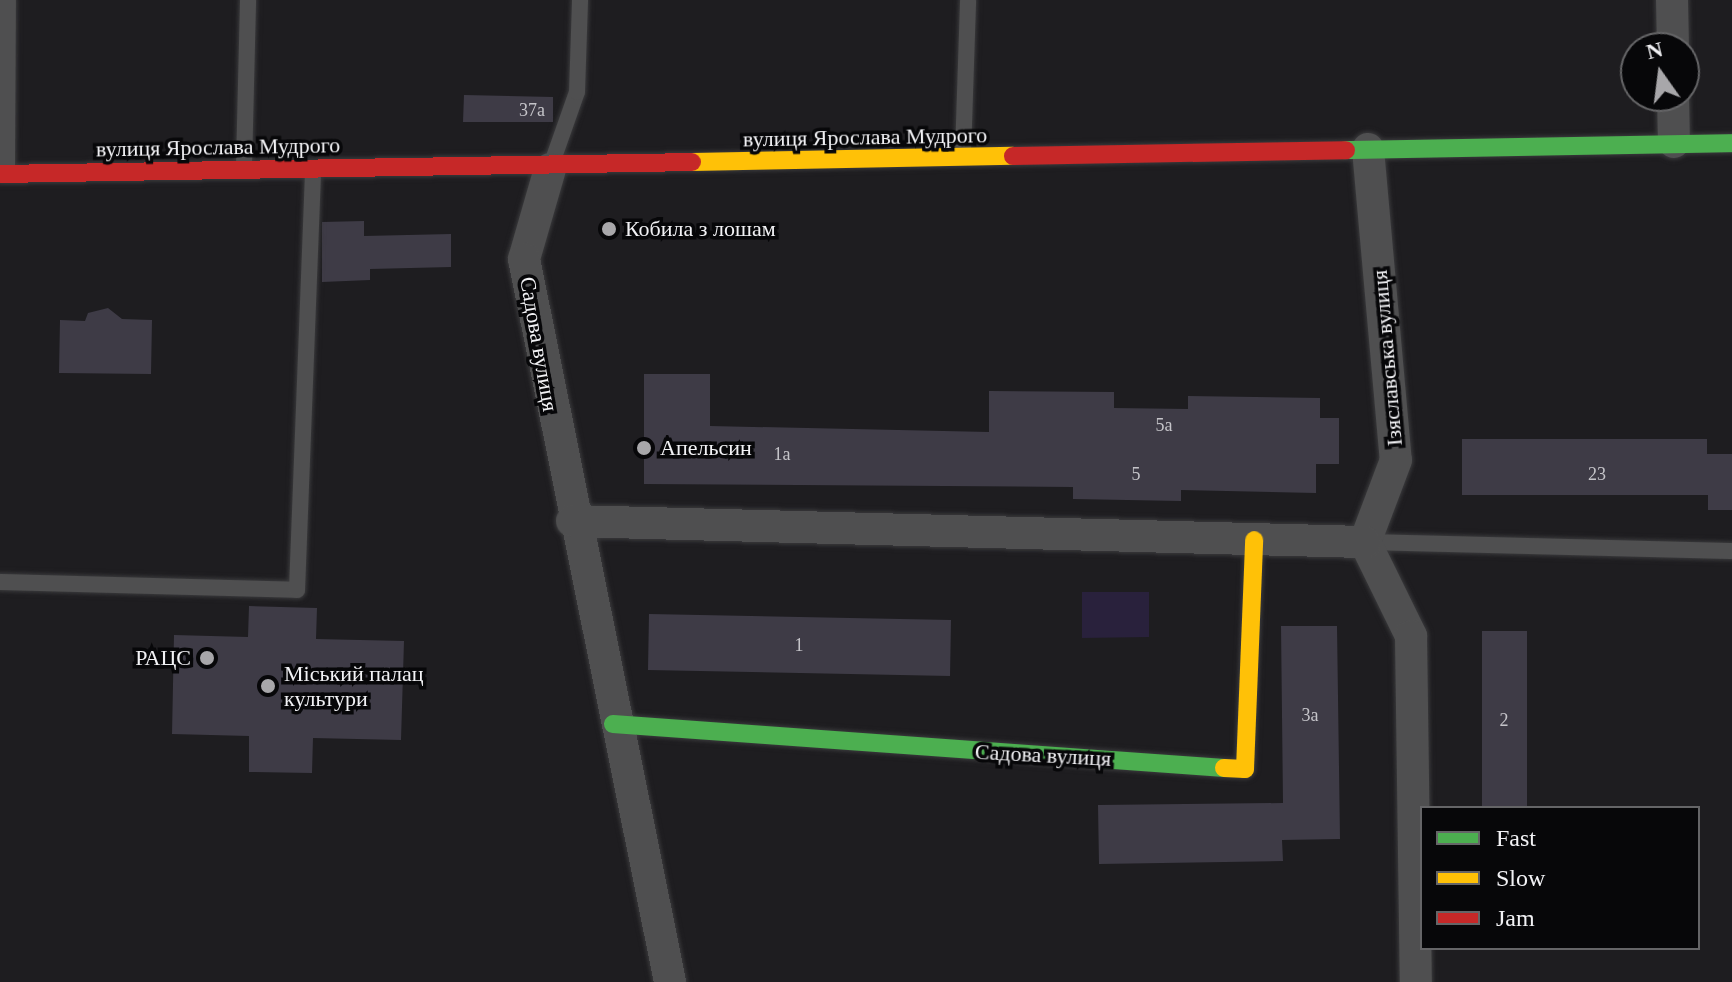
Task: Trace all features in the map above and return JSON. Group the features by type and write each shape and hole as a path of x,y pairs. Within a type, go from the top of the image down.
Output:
{"street":[{"path":"1672,0 1673,32"},
{"path":"1673,112 1674,142"},
{"name":"вулиця Ярослава Мудрого","path":"3,174 550,169 1732,143"},
{"name":"Ізяславська вулиця","path":"1365,542 1396,460 1368,149"},
{"name":"Садова вулиця","path":"550,169 524,259 572,521 670,982"},
{"path":"572,521 1365,542 1411,636 1416,982"},
{"name":"Садова вулиця","path":"613,724 1245,769 1254,540"}],"lane":[{"path":"3,174 8,0"},
{"path":"244,171 248,0"},
{"path":"550,169 577,92 580,0"},
{"path":"963,159 968,0"},
{"path":"0,582 297,590 313,170"},
{"path":"1365,542 1732,551"}],"shaded area":[{"path":"1082,592 1149,592 1149,637 1082,638"}],"building":[{"path":"464,95 553,97 553,122 463,122"},
{"path":"364,221 364,236 451,234 451,267 370,269 370,280 322,282 322,222"},
{"path":"108,308 122,319 152,320 151,374 59,373 60,320 85,321 88,313"},
{"path":"644,374 710,374 710,426 989,432 989,391 1114,392 1114,408 1188,409 1188,396 1320,398 1320,418 1339,418 1339,464 1316,464 1316,493 1181,490 1181,501 1073,499 1073,487 644,484"},
{"path":"1462,439 1707,439 1707,454 1732,454 1732,510 1708,510 1708,495 1462,495"},
{"path":"249,606 317,608 316,639 404,641 401,740 313,738 312,773 249,772 249,736 172,734 174,635 248,637"},
{"path":"649,614 951,620 950,676 648,670"},
{"path":"1281,626 1337,626 1340,839 1282,840 1283,861 1099,864 1098,805 1283,803"},
{"path":"1482,631 1527,631 1527,806 1482,806"}],"traffic: fast":[{"path":"1346,150 1732,143"},
{"path":"613,724 1224,768"}],"traffic: slow":[{"path":"692,162 1013,156"},
{"path":"1224,768 1245,769 1254,540"}],"traffic: jam":[{"path":"1013,156 1346,150"},
{"path":"0,174 692,162"}],"place":[{"name":"Кобила з лошам","path":"609,229"},
{"name":"Апельсин","path":"644,448"},
{"name":"РАЦС","path":"207,658"},
{"name":"Міський палац культури","path":"268,686"}]}
